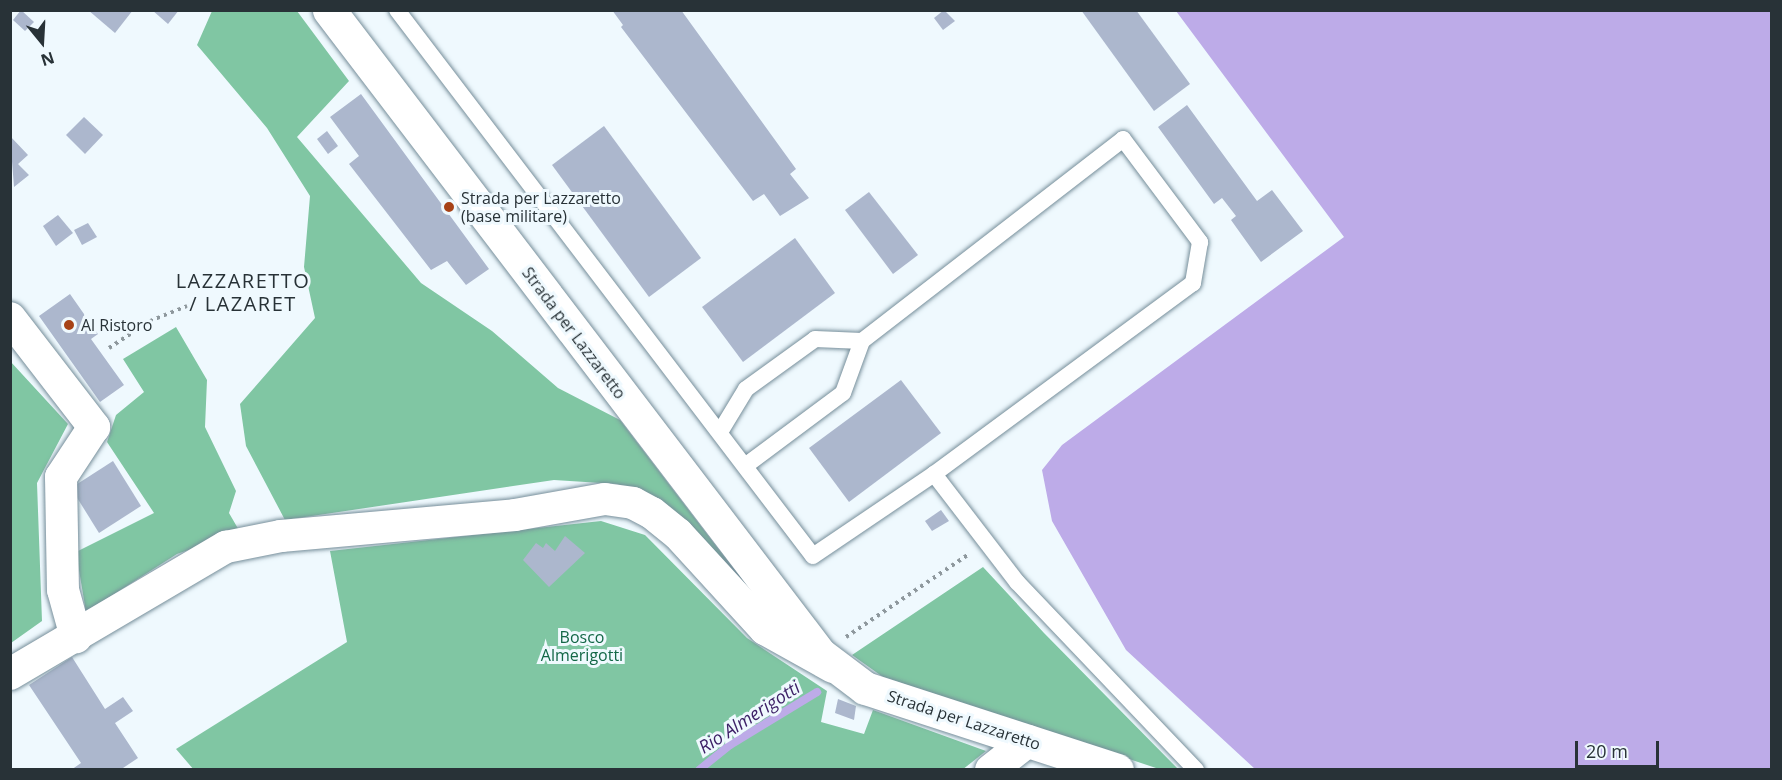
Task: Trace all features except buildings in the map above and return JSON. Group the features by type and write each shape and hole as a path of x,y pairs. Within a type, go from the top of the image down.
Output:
{"main road":[{"name":"Strada per Lazzaretto","path":"329,10 827,661 865,688 1117,770"}],"street":[{"path":"10,318 93,427 61,477 63,590 76,637"},
{"path":"10,674 76,637 204,557 226,547 281,536 515,515 605,499 633,503 652,513 678,534 765,629 827,661"},
{"path":"991,770 1028,741"}],"lane":[{"path":"397,10 813,556 934,474 1193,283 1200,242 1123,139 862,341 843,393 745,466"},
{"path":"720,432 746,389 815,339 862,341"},
{"path":"934,474 975,527 985,544 1196,770"}],"path":[{"path":"109,348 150,321 187,306"},
{"path":"827,661 985,544"}],"green space":[{"path":"212,11 297,11 349,81 297,137 421,283 492,331 558,388 620,420 764,609 662,503 617,484 554,480 285,520 246,446 240,404 315,318 304,267 310,196 267,128 197,45"},
{"path":"176,327 207,380 205,427 236,491 229,513 240,532 177,554 86,612 76,552 154,513 107,442 116,415 144,392 123,359"},
{"path":"10,361 68,424 37,483 42,621 11,643"},
{"name":"Bosco Almerigotti","path":"601,521 645,535 747,638 827,691 821,722 864,734 873,710 986,751 962,770 194,770 176,749 347,642 330,551"},
{"path":"983,567 1044,633 1178,769 1159,769 883,677 852,655"}],"shaded area":[{"path":"1176,11 1771,11 1771,769 1255,769 1126,650 1052,521 1042,470 1062,445 1344,237"}],"waterway":[{"name":"Rio Almerigotti","path":"699,770 730,745 817,692"}],"place":[{"name":"Strada per Lazzaretto (base militare)","path":"449,207"},
{"name":"Al Ristoro","path":"69,325"}],"district":[{"name":"LAZZARETTO / LAZARET","path":"243,292"}]}
